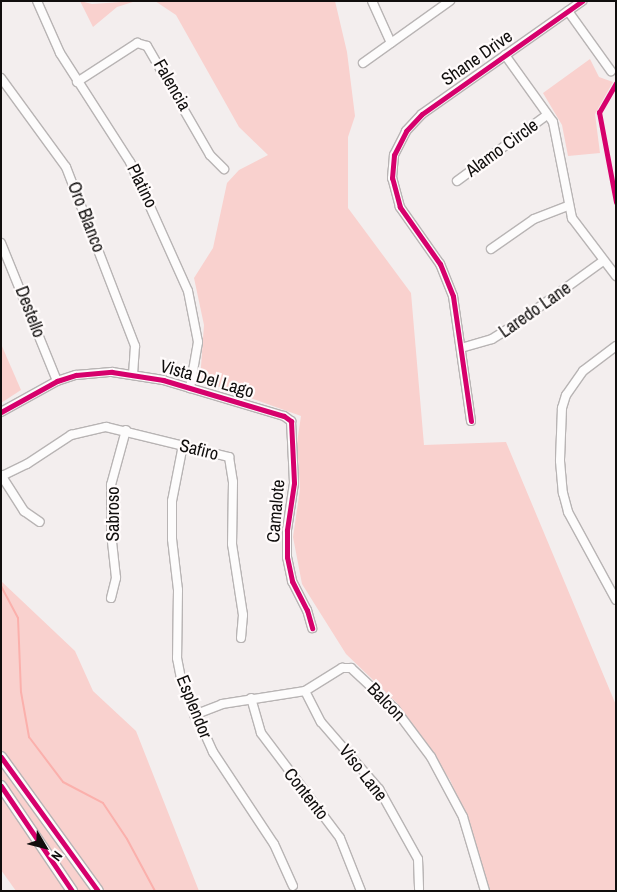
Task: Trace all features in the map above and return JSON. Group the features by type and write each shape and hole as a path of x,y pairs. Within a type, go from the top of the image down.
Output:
{"main road":[{"path":"1,757 98,891"},
{"path":"1,786 72,891"}],"street":[{"name":"Platino","path":"37,1 49,32 77,82 122,145 188,291 198,342 190,388"},
{"path":"372,1 391,43"},
{"path":"364,62 450,1"},
{"name":"Shane Drive","path":"461,348 453,296 447,279 403,213 395,192 392,178 397,147 418,117 582,1"},
{"path":"568,11 611,71"},
{"name":"Falencia","path":"77,82 137,43 147,46 210,155 224,169"},
{"path":"505,55 557,132 568,206 578,229 616,276"},
{"name":"Oro Blanco","path":"1,78 66,167 135,346 133,373"},
{"name":"Alamo Circle","path":"457,181 547,115"},
{"path":"491,249 534,219 568,206"},
{"name":"Destello","path":"1,243 57,381"},
{"name":"Laredo Lane","path":"461,348 492,339 514,326 603,261"},
{"path":"616,346 583,371 566,395 562,408 560,462 562,494 568,512 616,600"},
{"path":"461,348 471,421"},
{"name":"Vista Del Lago","path":"1,412 57,381 94,372 133,373 190,388 291,421"},
{"name":"Camalote","path":"291,421 294,483 287,530 286,557 292,581 307,610 312,628"},
{"name":"Safiro","path":"2,476 82,430 106,427 126,430 228,457 233,482 232,544 243,616 240,638"},
{"name":"Sabroso","path":"111,598 116,578 111,533 111,484 126,430"},
{"name":"Esplendor","path":"183,445 172,501 172,539 178,590 177,658 182,683 194,715 222,769 274,844 293,886"},
{"path":"2,476 24,511 40,522"},
{"name":"Balcon","path":"194,715 222,704 305,691 342,668 351,668 395,709 431,757 463,817 485,891"},
{"name":"Viso Lane","path":"305,691 321,722 379,788 418,859 419,888"},
{"name":"Contento","path":"251,698 261,733 340,838 361,891"}],"shaded area":[{"path":"80,1 92,4 136,1 117,7 93,27"},
{"path":"155,1 335,1 347,52 355,116 348,137 348,208 411,293 424,445 506,442 616,705 616,891 490,891 471,827 450,780 397,703 346,654 302,584 293,537 300,489 297,443 301,416 200,380 204,325 194,278 213,248 227,183 239,170 268,155 239,127 176,15"},
{"path":"590,59 599,77 613,82 595,114 600,153 568,156 562,125 543,93"},
{"path":"1,344 21,390 1,403"},
{"path":"1,581 75,651 93,691 136,731 199,891 16,891 1,870"}],"waterway":[{"path":"1,586 18,618 21,692 29,737 63,782 103,803 127,839 155,891"}],"cycle path":[{"path":"471,421 453,296 440,264 400,207 392,178 394,155 406,131 422,114 582,1"},
{"path":"616,83 599,112 616,202"},
{"path":"1,412 57,381 76,375 112,372 163,380 284,416 291,421 294,483 287,530 287,557 292,581 307,610 312,628"},
{"path":"1,757 98,891"},
{"path":"1,786 72,891"}]}
